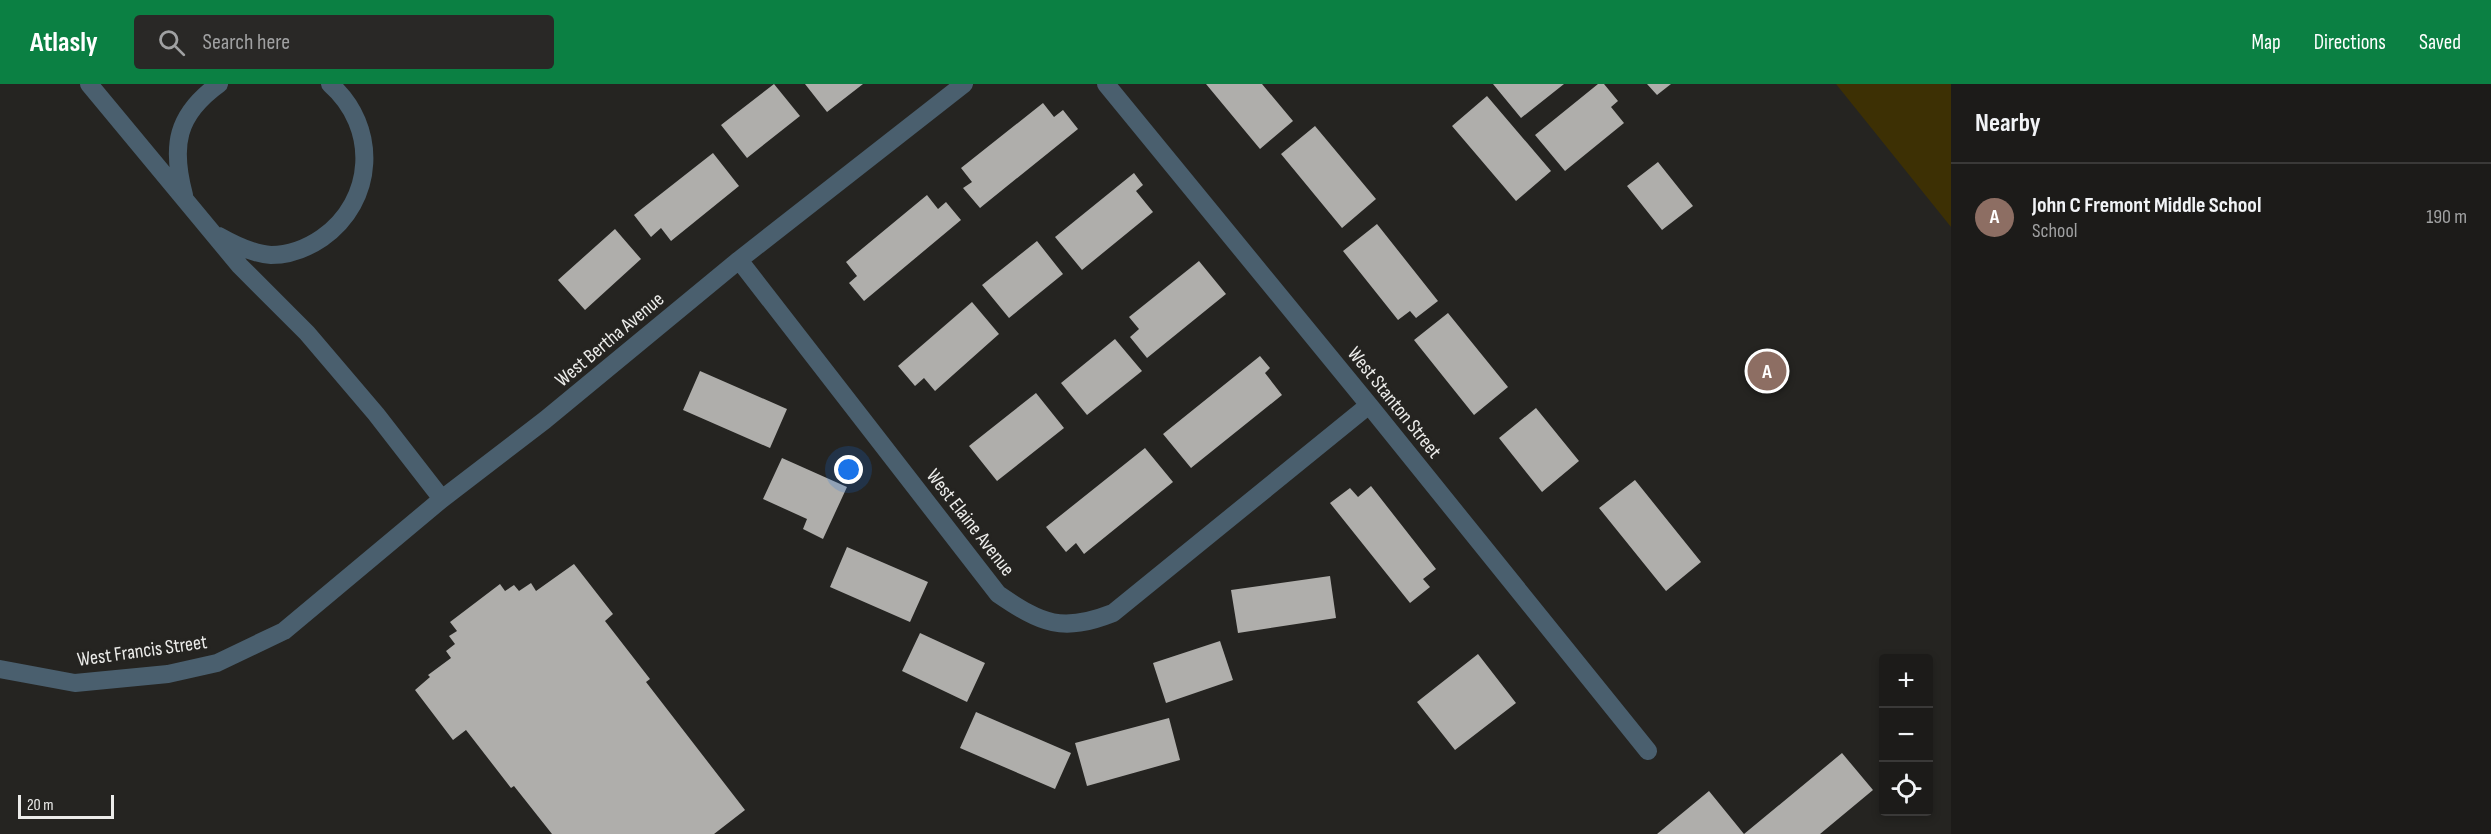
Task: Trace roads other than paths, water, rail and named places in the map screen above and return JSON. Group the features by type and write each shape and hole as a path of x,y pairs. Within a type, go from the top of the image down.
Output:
{"street":[{"path":"89,84 240,266 307,333 376,414 442,499"},
{"path":"185,200 177,168 177,148 181,127 193,107 219,84"},
{"path":"212,232 248,250 270,255 291,253 308,248 344,219 355,201 363,176 365,154 352,108 330,84"},
{"name":"West Bertha Avenue","path":"284,631 442,499 546,420 739,260 964,84"},
{"name":"West Stanton Street","path":"1106,84 1648,751"},
{"name":"West Elaine Avenue","path":"739,260 998,594 1044,621 1088,623 1113,613 1369,405"},
{"name":"West Francis Street","path":"0,669 75,683 168,674 218,663 284,631"}],"place":[{"name":"John C Fremont Middle School","path":"1767,371"}]}
